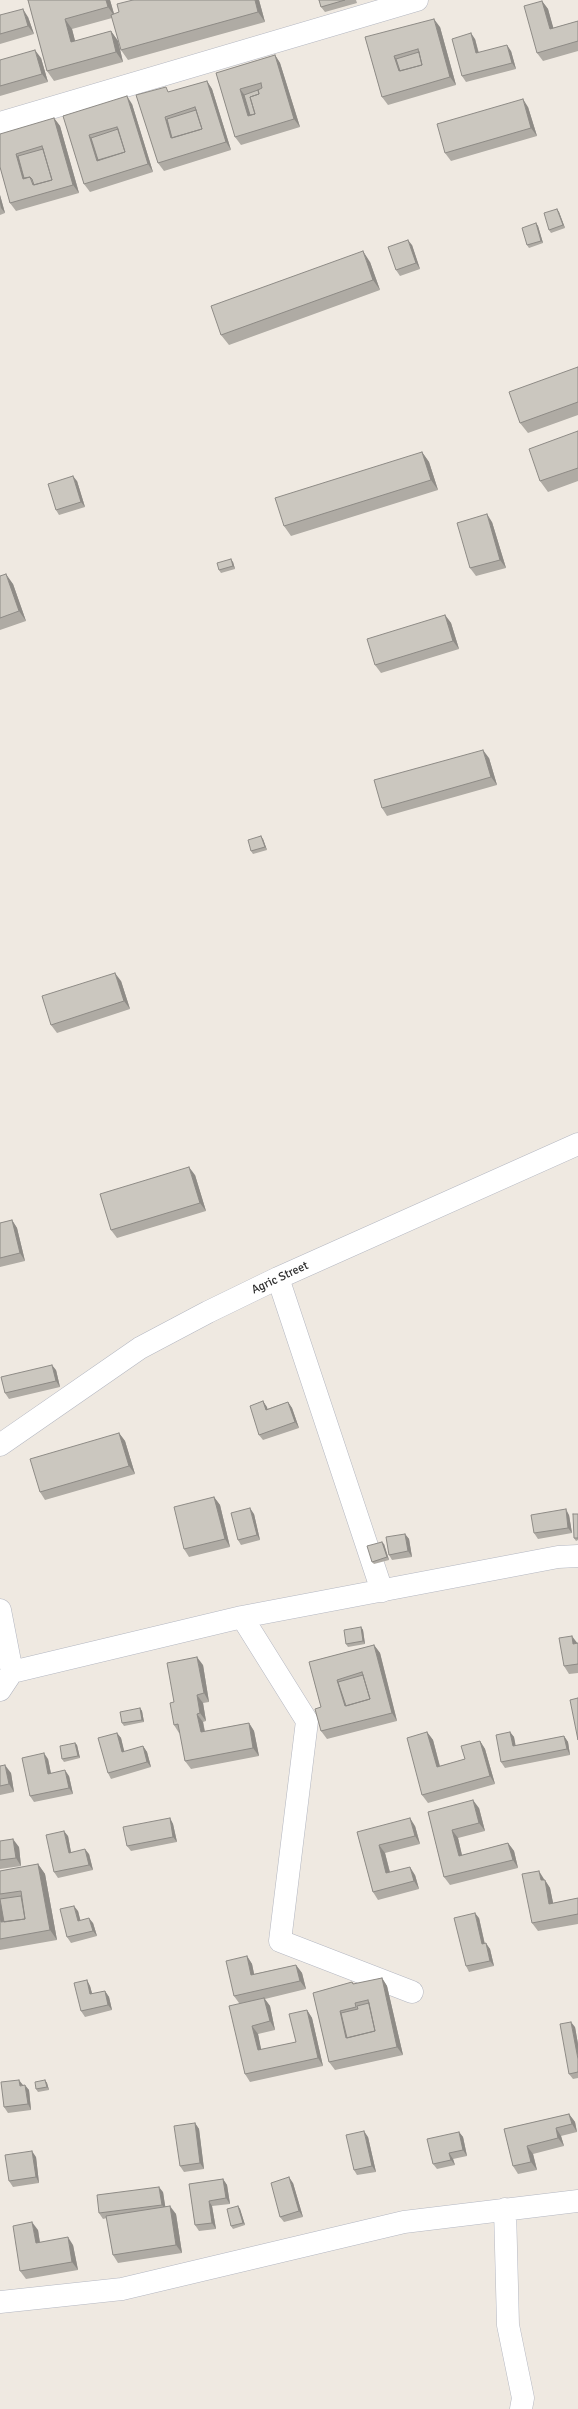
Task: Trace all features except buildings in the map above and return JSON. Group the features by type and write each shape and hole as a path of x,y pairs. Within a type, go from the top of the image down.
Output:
{"street":[{"path":"0,123 417,0"},
{"name":"Agric Street","path":"0,1445 140,1348 278,1278 578,1144"},
{"path":"278,1278 382,1592"},
{"path":"0,1690 12,1672 242,1616 382,1592 558,1557 578,1556"},
{"path":"0,1610 12,1672"},
{"path":"242,1616 306,1721 280,1941 412,1992"},
{"path":"0,2302 122,2289 404,2222 578,2201"},
{"path":"505,2209 508,2325 523,2398 521,2409"}]}
